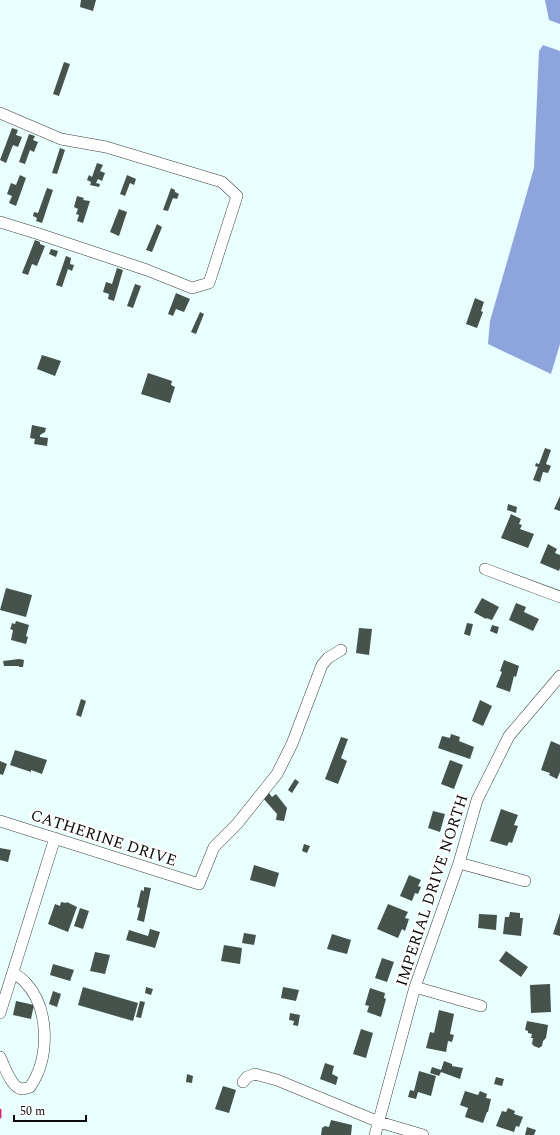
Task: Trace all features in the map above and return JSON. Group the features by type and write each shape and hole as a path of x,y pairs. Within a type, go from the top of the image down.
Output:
{"street":[{"path":"0,113 61,138 106,147 222,182 236,196 209,284 192,288 119,260 0,222"},
{"path":"485,569 560,597"},
{"name":"CATHERINE DRIVE","path":"0,820 199,884 214,847 237,824 277,774 292,744 322,666 328,658 341,650"},
{"name":"IMPERIAL DRIVE NORTH","path":"376,1135 415,987 459,863 477,800 509,736 560,676"},
{"path":"0,1013 55,838"},
{"path":"459,863 526,881"},
{"path":"0,1056 14,1084 18,1088 23,1089 30,1087 36,1079 43,1055 43,1022 40,1010 31,990 25,981 13,973"},
{"path":"415,987 481,1006"},
{"path":"244,1082 246,1077 250,1075 260,1075 277,1080 379,1122 423,1135"}],"shaded area":[{"path":"545,0 560,0 560,24 549,20"},
{"path":"543,45 560,51 560,344 551,374 488,344 490,321 534,168 539,51"}],"building":[{"path":"81,0 96,0 93,11 80,7"},
{"path":"64,62 70,64 59,96 53,94"},
{"path":"12,128 18,130 16,135 22,137 18,147 13,145 6,163 0,160"},
{"path":"29,134 35,136 33,140 38,142 34,152 30,150 25,164 19,162"},
{"path":"60,148 65,150 57,174 52,173"},
{"path":"97,163 103,165 100,171 105,173 102,181 98,179 96,183 100,184 99,187 90,185 91,182 87,180 89,175 92,177"},
{"path":"20,175 26,178 16,206 9,203 12,196 7,194 11,183 16,185"},
{"path":"127,175 136,179 134,185 130,183 125,196 120,194"},
{"path":"47,188 53,190 42,223 36,221 37,218 33,216 34,212 38,213"},
{"path":"171,188 179,194 177,199 173,198 168,211 163,210"},
{"path":"77,196 84,198 83,200 90,201 83,223 77,221 79,215 76,214 78,209 74,207"},
{"path":"119,209 127,212 119,236 110,232"},
{"path":"157,224 162,227 152,252 146,250"},
{"path":"35,240 45,246 37,266 32,264 28,275 22,273"},
{"path":"51,249 58,251 56,257 49,254"},
{"path":"66,256 71,258 70,264 74,265 72,271 68,269 62,287 56,285"},
{"path":"117,268 123,270 114,301 108,299 109,294 103,292 106,282 112,284"},
{"path":"135,284 141,286 133,308 127,306"},
{"path":"176,293 190,299 184,312 176,309 173,316 168,314"},
{"path":"475,298 484,302 481,311 483,312 477,328 466,324"},
{"path":"200,312 204,314 196,334 191,332"},
{"path":"42,355 61,361 55,376 37,369"},
{"path":"148,373 172,381 171,385 175,387 170,403 141,394"},
{"path":"32,425 46,428 45,432 40,435 40,437 48,438 47,446 34,444 35,439 30,438"},
{"path":"545,448 551,450 546,464 551,466 548,473 543,472 540,482 533,480 538,467 535,466 536,463 539,464"},
{"path":"560,496 560,511 554,509"},
{"path":"508,504 517,507 516,513 507,510"},
{"path":"511,514 521,519 519,524 522,525 520,529 534,534 528,548 501,538"},
{"path":"548,544 557,549 555,553 560,555 559,571 540,563"},
{"path":"6,588 32,595 26,617 0,610"},
{"path":"482,598 499,607 492,620 486,619 474,612"},
{"path":"516,603 526,607 524,612 539,619 533,631 509,620"},
{"path":"16,621 29,625 26,636 28,637 26,644 11,640 13,630 10,629 12,623 15,624"},
{"path":"467,623 473,624 470,636 464,634"},
{"path":"492,625 499,627 497,634 490,631"},
{"path":"359,628 372,629 369,655 356,653"},
{"path":"19,659 24,660 23,667 4,666 3,661"},
{"path":"504,660 519,666 516,677 514,676 510,692 496,687 502,672 500,671"},
{"path":"81,699 86,701 81,717 76,715"},
{"path":"480,700 492,706 483,726 472,721"},
{"path":"451,734 460,737 459,741 474,747 470,759 438,748 442,736 450,738"},
{"path":"341,737 348,739 341,758 347,761 338,784 325,779"},
{"path":"551,741 560,745 560,772 557,779 549,775 550,773 541,770"},
{"path":"15,750 47,760 42,774 10,765"},
{"path":"450,760 463,765 454,789 441,784"},
{"path":"0,761 7,764 3,775 0,774"},
{"path":"295,779 299,782 292,793 288,790"},
{"path":"269,793 272,797 276,794 287,808 284,821 276,820 277,814 263,798"},
{"path":"501,809 518,815 514,825 518,826 512,843 509,842 507,846 490,841"},
{"path":"433,811 445,814 440,832 428,828"},
{"path":"304,844 310,846 307,853 302,851"},
{"path":"0,848 11,850 8,862 0,860"},
{"path":"254,865 279,873 275,887 250,880"},
{"path":"409,875 421,880 418,886 421,887 418,894 415,893 412,901 400,896"},
{"path":"144,887 151,888 144,922 137,920 140,908 137,907 141,890 144,891"},
{"path":"61,902 67,902 77,907 68,932 48,924 55,904 60,906"},
{"path":"388,904 408,912 405,918 409,919 405,931 402,929 398,938 377,929"},
{"path":"80,908 89,911 83,929 74,926"},
{"path":"510,912 520,913 520,918 523,918 521,936 503,934 505,917 509,917"},
{"path":"560,913 560,936 553,934"},
{"path":"479,914 497,915 496,930 478,928"},
{"path":"150,929 160,932 155,948 126,940 129,930 148,936"},
{"path":"244,933 256,935 254,945 242,943"},
{"path":"332,934 351,940 347,954 327,949"},
{"path":"224,945 242,948 240,964 221,961"},
{"path":"506,951 528,967 521,977 499,961"},
{"path":"95,952 110,955 105,974 90,971"},
{"path":"382,958 394,962 387,982 375,978"},
{"path":"53,964 74,970 70,981 50,975"},
{"path":"550,984 551,1012 531,1013 530,985"},
{"path":"83,987 138,1003 133,1021 78,1005"},
{"path":"146,987 153,989 151,995 145,993"},
{"path":"283,987 299,990 296,1001 281,998"},
{"path":"370,988 385,993 384,998 386,999 381,1017 367,1012 369,1006 365,1005"},
{"path":"53,991 61,994 57,1007 49,1004"},
{"path":"16,1001 34,1005 31,1019 13,1015"},
{"path":"140,1001 145,1002 141,1018 136,1017"},
{"path":"439,1010 454,1014 450,1034 454,1035 452,1042 448,1041 446,1052 426,1048 430,1032 434,1033"},
{"path":"290,1013 300,1015 298,1026 293,1025 294,1021 289,1020"},
{"path":"527,1021 548,1025 546,1038 543,1041 542,1046 539,1048 532,1044 532,1034 525,1030"},
{"path":"361,1029 373,1033 366,1058 353,1054"},
{"path":"444,1061 452,1064 452,1066 463,1068 460,1079 441,1072 439,1076 430,1073 432,1067 441,1070"},
{"path":"325,1063 334,1066 332,1074 338,1077 336,1085 320,1079"},
{"path":"419,1071 436,1076 431,1096 418,1092 416,1099 408,1097 410,1090 414,1091"},
{"path":"187,1074 193,1076 192,1083 186,1082"},
{"path":"496,1077 504,1079 502,1086 494,1084"},
{"path":"223,1086 236,1090 229,1113 215,1109"},
{"path":"465,1091 478,1095 480,1091 487,1094 486,1098 491,1099 488,1112 483,1123 465,1117 468,1108 460,1105"},
{"path":"508,1108 515,1111 514,1114 523,1117 519,1127 516,1126 514,1132 496,1126 502,1111 506,1112"},
{"path":"331,1120 352,1125 351,1135 321,1135 322,1128 325,1126 329,1127"},
{"path":"527,1127 536,1130 534,1135 525,1135"}],"waterway":[{"path":"0,1110 0,1117"}]}
